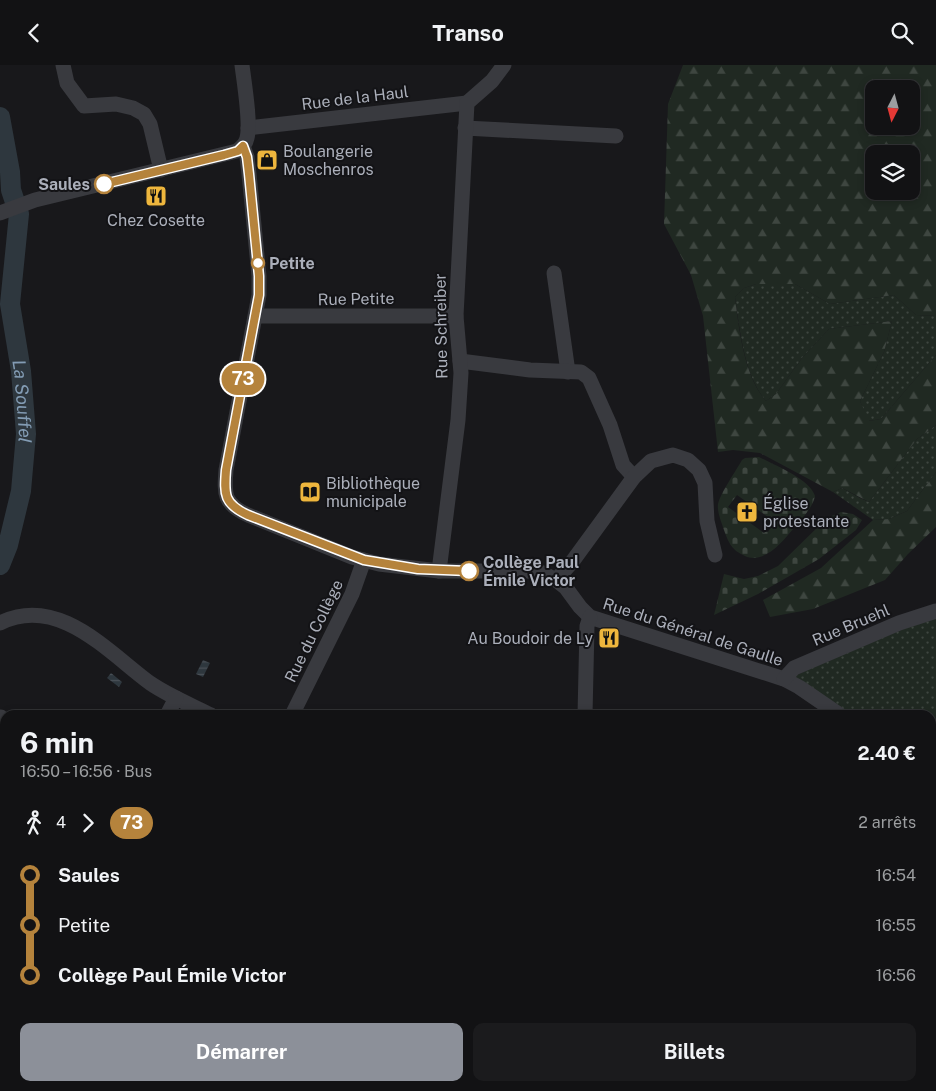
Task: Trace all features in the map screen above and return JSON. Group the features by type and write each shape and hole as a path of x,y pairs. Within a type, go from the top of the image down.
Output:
{"street":[{"path":"63,65 67,83 84,107 116,104 133,108 144,114 150,124 161,170"},
{"path":"2,212 24,204 238,151 247,139 248,128 242,65"},
{"path":"467,103 492,81 504,65"},
{"name":"Rue de la Haul","path":"248,128 467,103"},
{"name":"Rue Schreiber","path":"439,571 458,420 461,373 456,316 467,103"},
{"path":"465,128 616,136"},
{"name":"Rue du Général de Gaulle","path":"243,146 248,165 259,276 259,295 226,470 226,496 236,509 364,560 379,564 439,571 527,571 543,573 556,580 566,589 590,617 784,679 833,710"},
{"path":"554,273 568,372"},
{"name":"Rue Petite","path":"256,316 456,316"},
{"path":"460,361 530,370 581,372 589,378 610,425 623,465 634,477"},
{"path":"556,580 572,562 634,477 652,461 673,455 688,460 699,470 705,483 707,521 715,555"},
{"name":"Rue du Collège","path":"294,710 352,595 364,560"},
{"name":"Rue Bruehl","path":"784,679 794,668 899,623 936,611"},
{"path":"0,623 13,618 34,616 53,619 79,629 100,642 152,684 201,710"},
{"path":"585,710 587,626 590,617"},
{"path":"170,710 176,698"}],"green space":[{"path":"683,65 936,65 936,316 916,315 894,295 830,304 795,284 756,284 744,288 735,297 741,337 748,366 752,379 766,401 776,394 802,358 829,329 892,321 884,352 860,401 869,421 881,419 936,355 936,425 917,439 869,502 842,488 833,492 760,453 733,450 718,452 703,316 691,275 664,224 668,104"},
{"path":"756,284 795,284 830,304 894,295 916,315 936,316 936,355 881,419 868,421 860,401 884,352 892,321 829,329 802,358 776,394 766,401 748,366 741,338 735,297 744,288"},
{"path":"936,425 936,472 907,511 889,519 873,520 833,492 842,488 869,502 917,439"},
{"path":"759,457 791,473 806,484 815,496 807,513 784,539 766,555 752,558 737,551 729,543 718,511 718,504 722,494 745,458","holes":["737,495 768,517 767,519 773,524 768,532 764,533 728,507"]},
{"path":"936,472 936,527 885,580 813,609 770,617 763,600 821,568 873,520 889,519 907,511"},
{"path":"841,512 853,514 862,520 856,530 819,559 758,594 714,615 724,574 744,579 758,576 778,566 827,518"},
{"path":"936,606 936,710 822,710 783,682"}],"shaded area":[{"path":"203,660 210,663 203,677 196,674"},
{"path":"111,673 122,682 119,687 107,678"}],"waterway":[{"name":"La Souffel","path":"0,117 10,172 11,190 19,214 10,304 21,371 26,434 21,491 8,545 0,565"}],"bus line":[{"name":"73","path":"104,184 224,155 238,151 243,146 247,157 255,226 259,295 226,470 225,487 229,502 236,509 248,515 352,557 379,564 418,569 469,571"}],"place":[{"name":"Boulangerie Moschenros","path":"267,160"},
{"name":"Saules","path":"104,184"},
{"name":"Chez Cosette","path":"156,196"},
{"name":"Petite","path":"258,263"},
{"name":"Bibliothèque municipale","path":"310,492"},
{"name":"Église protestante","path":"747,512"},
{"name":"Collège Paul Émile Victor","path":"469,571"},
{"name":"Au Boudoir de Ly","path":"609,638"}]}
